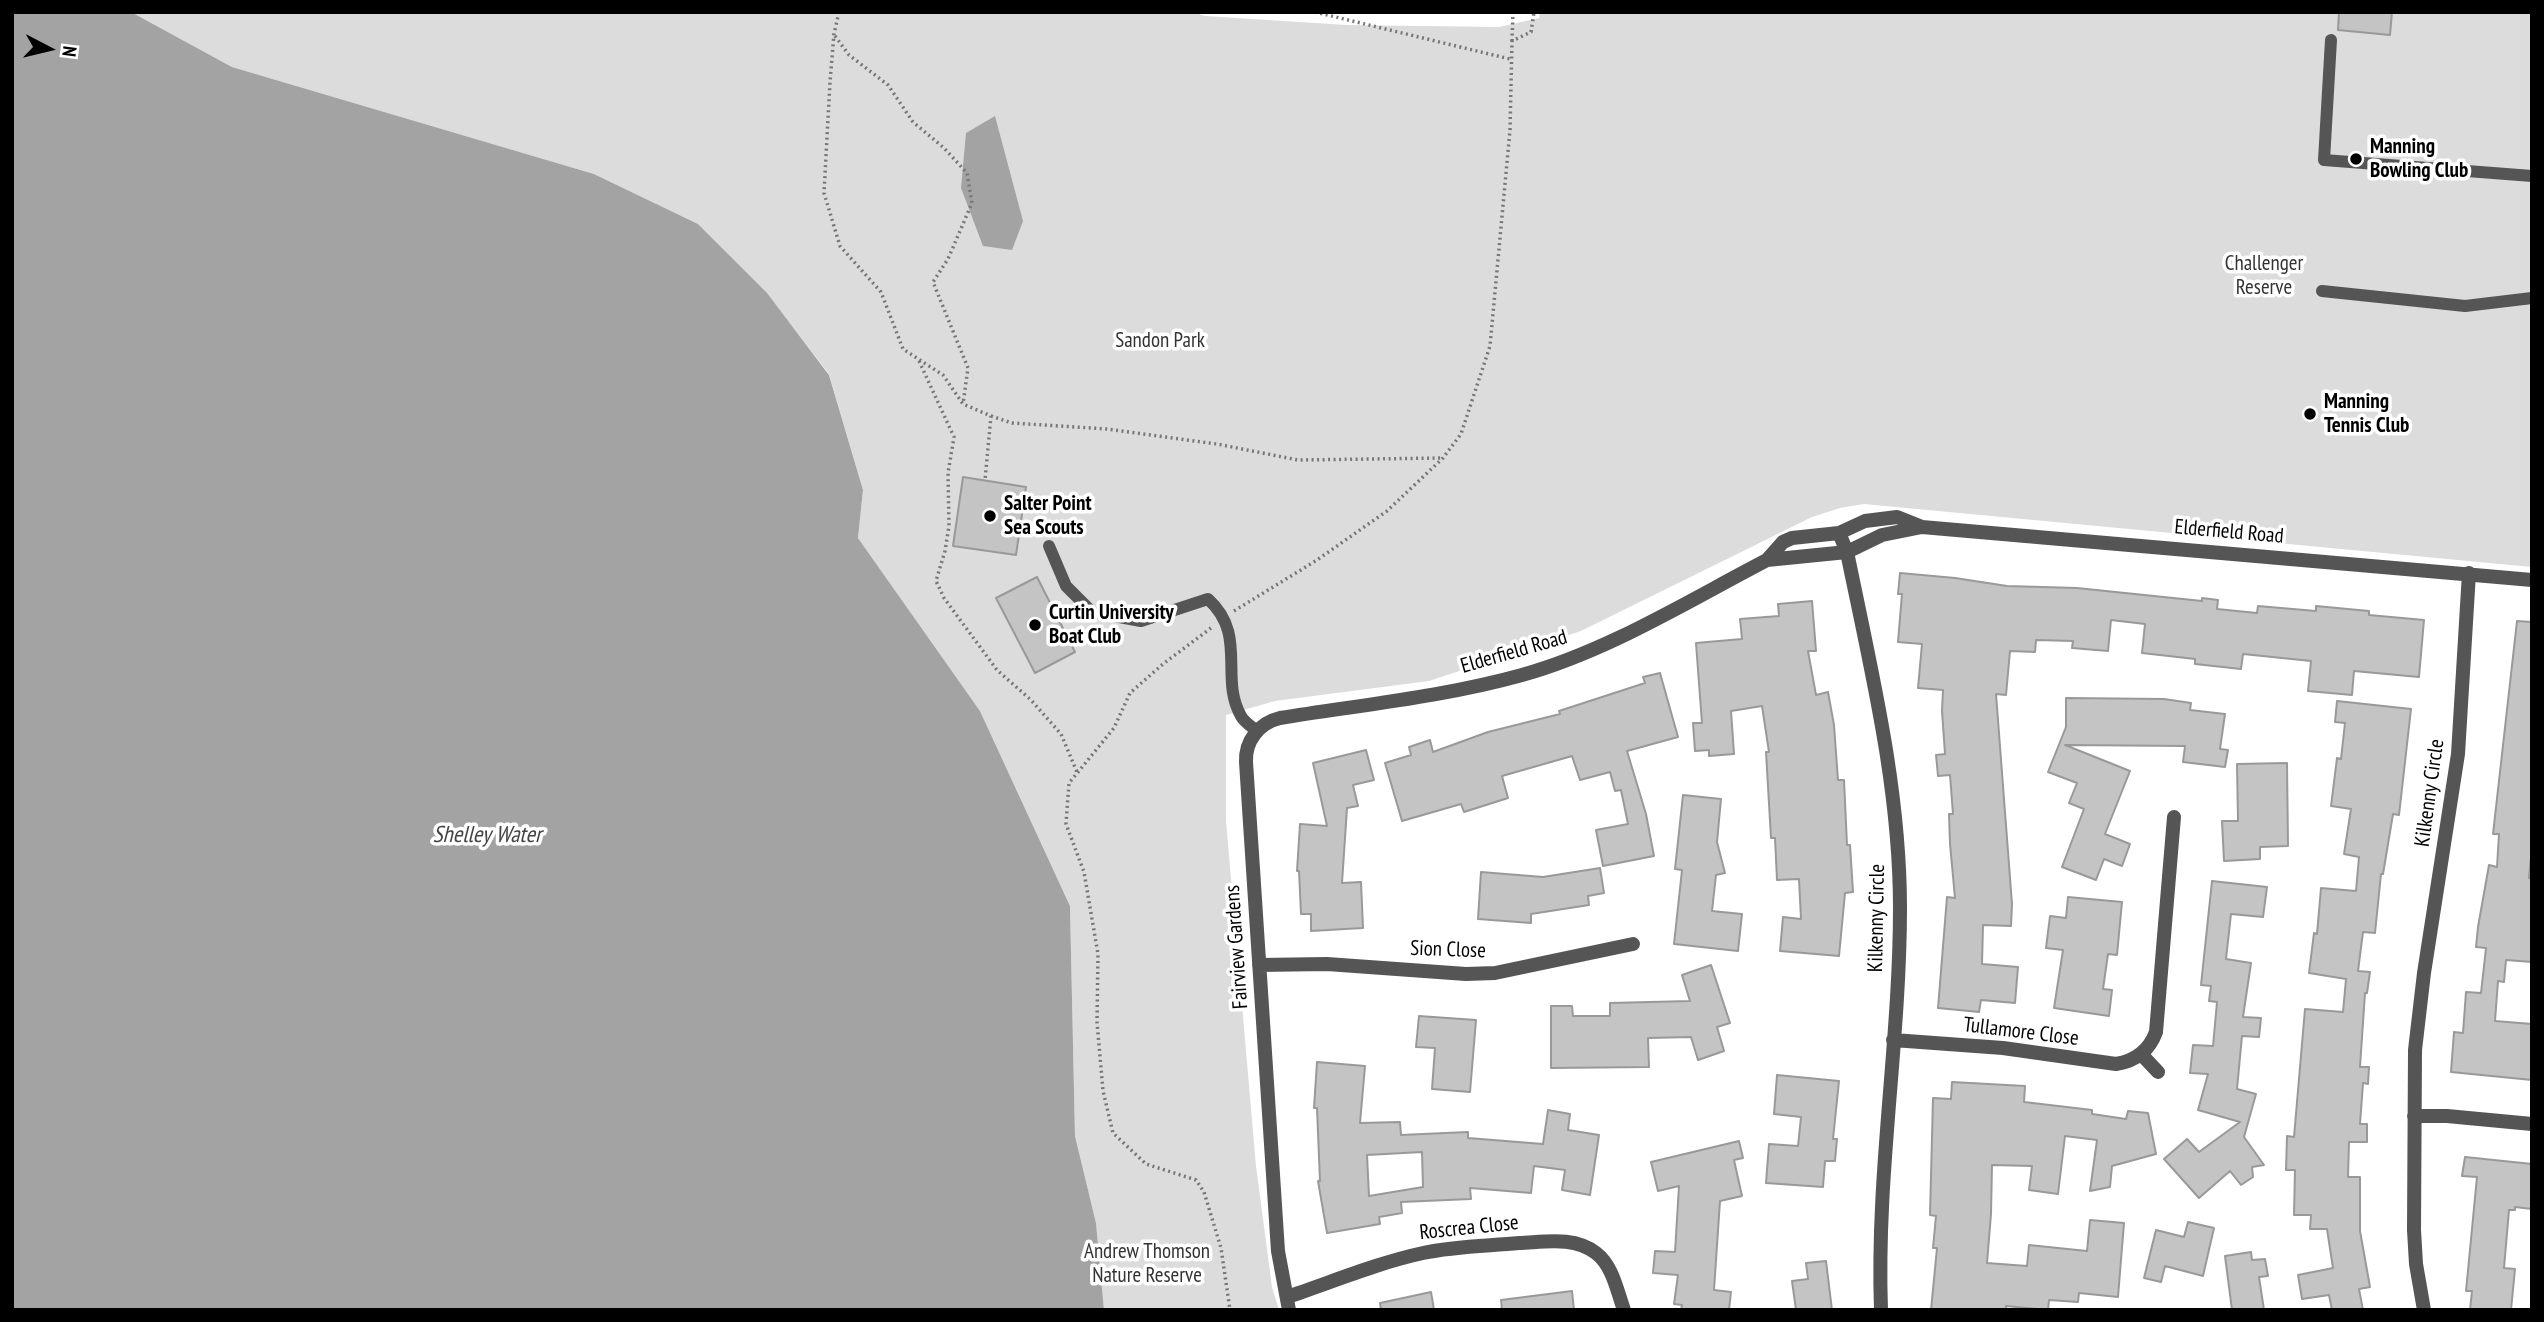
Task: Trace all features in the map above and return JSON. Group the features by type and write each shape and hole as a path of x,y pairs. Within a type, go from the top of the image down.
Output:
{"street":[{"name":"Elderfield Road","path":"1257,731 1280,718 1459,690 1522,675 1587,653 1767,560 1783,542 1792,538 1839,533 1865,521 1889,517 1898,517 1922,527"},
{"name":"Elderfield Road","path":"1767,560 1847,552 1881,536 1922,527 2532,580"},
{"name":"Kilkenny Circle","path":"1839,533 1847,552 1882,721 1895,811 1900,909 1881,1250 1881,1310"},
{"name":"Kilkenny Circle","path":"2424,1310 2416,1264 2414,1116 2419,1012 2458,754 2469,573"},
{"name":"Fairview Gardens","path":"1257,731 1246,751 1246,762 1278,1251 1288,1303"},
{"path":"2158,1072 2141,1054 2150,1045 2156,1032 2175,817"},
{"name":"Sion Close","path":"1259,965 1327,964 1466,974 1495,973 1633,944"},
{"name":"Tullamore Close","path":"1893,1040 2003,1048 2106,1064 2126,1063 2141,1054"},
{"path":"2414,1116 2447,1116 2532,1124"},
{"name":"Roscrea Close","path":"1288,1303 1397,1259 1448,1248 1560,1240 1580,1244 1598,1254 1613,1277 1624,1310"}],"lane":[{"path":"2331,40 2324,160 2532,176"},
{"path":"2322,291 2465,306 2532,298"},
{"path":"1049,546 1066,586 1092,612 1141,621 1208,599 1224,618 1230,634 1234,691 1241,717 1257,731"}],"path":[{"path":"839,12 834,34 824,193 840,246 881,292 903,349 943,375 963,404 1012,423 1107,429 1217,444 1298,460 1443,458"},
{"path":"1315,12 1510,59"},
{"path":"1230,1310 1221,1248 1204,1192 1196,1180 1146,1164 1112,1133 1103,1091 1097,1022 1098,954 1084,872 1066,824 1069,783 1114,728 1130,694 1163,664 1224,618 1387,511 1443,458 1461,433 1490,346 1510,130 1513,12"},
{"path":"1512,41 1531,32 1534,12"},
{"path":"834,34 849,55 888,85 913,122 944,148 967,173 972,203 948,259 933,282 968,368 963,404"},
{"path":"918,359 954,437 948,472 949,526 936,581 944,598 997,670 1031,700 1061,734 1077,772"},
{"path":"985,480 990,416"}],"green space":[{"path":"131,12 1192,12 1205,16 1347,25 1499,27 1539,18 1540,12 2532,12 2532,567 1864,504 1812,517 1581,631 1429,681 1275,701 1226,715 1226,821 1256,1166 1272,1287 1279,1310 1104,1310 1096,1223 1075,1136 1070,906 980,711 858,538 863,490 829,374 767,294 698,224 594,174 232,67"}],"water":[{"name":"Shelley Water","path":"12,12 131,12 232,67 594,174 698,224 767,293 829,375 863,490 858,538 980,711 1070,906 1075,1136 1096,1223 1104,1310 12,1310"},
{"path":"995,116 1023,221 1012,250 983,246 961,188 966,133"}],"building":[{"path":"2339,12 2392,12 2390,35 2338,30"},
{"name":"Salter Point Sea Scouts","path":"963,477 1026,487 1016,555 953,546"},
{"path":"1900,573 2007,586 2077,588 2202,601 2202,598 2218,600 2217,609 2257,613 2258,606 2316,611 2316,606 2369,611 2369,615 2424,620 2419,677 2354,671 2352,695 2308,691 2311,661 2243,654 2241,669 2195,664 2195,659 2142,653 2145,624 2111,620 2108,651 2072,648 2073,641 2036,640 2035,652 2010,651 2006,695 1996,694 2012,904 2011,926 1983,925 1982,964 2018,967 2015,1003 1981,1000 1979,1012 1938,1008 1947,897 1955,898 1950,844 1949,814 1953,814 1950,775 1938,776 1936,755 1945,754 1943,690 1918,688 1922,644 1898,642 1902,594 1898,594"},
{"name":"Curtin University Boat Club","path":"1037,577 1075,652 1035,673 996,598"},
{"path":"1812,601 1816,651 1808,651 1816,695 1828,692 1834,725 1838,780 1844,780 1847,845 1850,845 1853,892 1845,893 1839,956 1780,951 1783,917 1801,919 1799,879 1777,880 1775,838 1771,838 1766,752 1769,752 1762,706 1731,711 1734,754 1709,756 1709,750 1695,751 1693,723 1702,723 1696,643 1742,639 1740,619 1779,616 1778,604"},
{"path":"2517,621 2532,622 2532,846 2529,878 2532,879 2532,962 2506,960 2504,982 2498,981 2495,1021 2532,1024 2532,1080 2451,1072 2454,1032 2463,1033 2466,992 2481,993 2486,948 2476,947 2489,865 2497,867 2499,834 2493,834"},
{"path":"1660,673 1678,737 1627,751 1646,814 1654,856 1603,866 1596,830 1628,824 1621,790 1615,791 1610,772 1580,780 1572,756 1502,776 1508,798 1464,812 1461,804 1402,821 1385,763 1411,755 1409,747 1430,740 1433,752 1488,732 1560,714 1559,711 1645,683 1643,677"},
{"path":"2066,698 2164,699 2191,703 2190,710 2225,714 2220,749 2228,750 2225,767 2183,762 2185,746 2065,745 2130,771 2105,834 2130,844 2122,866 2104,859 2096,880 2062,867 2084,809 2069,803 2077,783 2048,772 2066,727"},
{"path":"2337,701 2411,709 2399,815 2393,814 2381,874 2375,933 2363,932 2358,971 2370,972 2365,993 2360,1067 2369,1067 2368,1084 2363,1083 2360,1124 2367,1124 2367,1142 2349,1142 2348,1177 2360,1177 2360,1231 2370,1287 2359,1289 2363,1310 2332,1310 2329,1295 2302,1299 2298,1275 2333,1268 2327,1229 2310,1229 2311,1215 2294,1215 2295,1170 2286,1170 2287,1136 2294,1137 2305,1009 2343,1012 2346,979 2309,973 2314,933 2317,934 2321,888 2356,891 2359,857 2344,854 2351,809 2331,806 2345,723 2335,722"},
{"path":"1366,750 1374,780 1353,785 1358,806 1347,808 1342,883 1361,882 1363,928 1311,931 1311,914 1301,914 1297,871 1300,824 1327,826 1313,763"},
{"path":"2287,763 2288,846 2260,847 2260,859 2224,861 2222,821 2238,821 2237,764"},
{"path":"1683,795 1721,799 1717,842 1725,873 1716,875 1712,911 1742,914 1738,951 1674,944 1682,870 1675,869"},
{"path":"1600,868 1604,893 1588,896 1589,905 1531,914 1531,923 1478,919 1481,872 1543,877"},
{"path":"2212,881 2267,887 2263,917 2231,914 2226,959 2251,963 2243,1017 2261,1018 2259,1037 2242,1036 2237,1089 2256,1094 2244,1137 2264,1165 2252,1167 2253,1177 2241,1185 2230,1171 2199,1198 2164,1159 2187,1139 2199,1152 2240,1122 2198,1110 2208,1074 2190,1073 2193,1045 2213,1046 2217,1002 2209,1001 2211,986 2201,985"},
{"path":"2068,897 2122,902 2117,955 2108,954 2103,989 2112,990 2109,1016 2054,1008 2063,950 2046,948 2050,916 2066,918"},
{"path":"1711,965 1730,1023 1717,1027 1724,1051 1698,1060 1691,1037 1648,1038 1649,1067 1551,1068 1551,1006 1572,1006 1573,1016 1610,1016 1610,1003 1690,1001 1682,975"},
{"path":"1419,1016 1476,1020 1470,1092 1432,1089 1435,1048 1416,1047"},
{"path":"1317,1062 1365,1066 1360,1123 1400,1122 1401,1135 1468,1132 1468,1138 1543,1144 1548,1110 1570,1114 1568,1130 1599,1135 1590,1195 1562,1190 1565,1170 1534,1166 1531,1193 1470,1188 1471,1199 1401,1202 1402,1213 1379,1217 1380,1224 1327,1233 1318,1181 1317,1108 1314,1108","holes":["1422,1152 1423,1187 1369,1196 1367,1155"]},
{"path":"1777,1075 1839,1081 1833,1139 1837,1139 1835,1161 1825,1161 1823,1187 1766,1183 1769,1144 1798,1146 1801,1117 1774,1114"},
{"path":"1952,1082 2025,1086 2024,1102 2092,1110 2092,1114 2126,1119 2128,1111 2148,1113 2156,1154 2112,1166 2110,1187 2090,1191 2097,1140 2065,1136 2058,1194 2029,1190 2032,1166 1992,1165 1987,1263 2027,1266 2029,1245 2087,1251 2090,1220 2124,1223 2118,1297 2079,1293 2078,1302 2049,1300 2048,1310 2006,1306 2006,1309 1931,1310 1937,1248 1933,1248 1936,1216 1930,1215 1933,1098 1951,1099"},
{"path":"1739,1141 1743,1158 1734,1160 1742,1196 1720,1201 1714,1290 1731,1292 1729,1310 1681,1310 1682,1305 1674,1304 1678,1275 1653,1273 1655,1251 1675,1252 1679,1186 1658,1191 1651,1162"},
{"path":"2465,1157 2532,1164 2532,1209 2515,1207 2515,1210 2509,1210 2504,1268 2515,1269 2511,1310 2470,1310 2472,1291 2466,1291 2477,1177 2462,1176"},
{"path":"2188,1222 2214,1228 2203,1276 2165,1266 2161,1282 2144,1278 2156,1230 2184,1237"},
{"path":"2251,1252 2252,1260 2265,1259 2268,1276 2259,1277 2264,1310 2232,1310 2225,1256"},
{"path":"1826,1261 1832,1310 1796,1310 1792,1281 1808,1279 1806,1263"},
{"path":"1572,1291 1574,1310 1502,1310 1501,1300"},
{"path":"1431,1292 1434,1310 1381,1310 1380,1303"}],"place":[{"name":"Manning Bowling Club","path":"2356,159"},
{"name":"Manning Tennis Club","path":"2310,414"},
{"name":"Salter Point Sea Scouts","path":"990,516"},
{"name":"Curtin University Boat Club","path":"1035,625"}],"park label":[{"name":"Challenger Reserve","path":"2264,276"},
{"name":"Sandon Park","path":"1160,341"},
{"name":"Andrew Thomson Nature Reserve","path":"1147,1264"}]}
